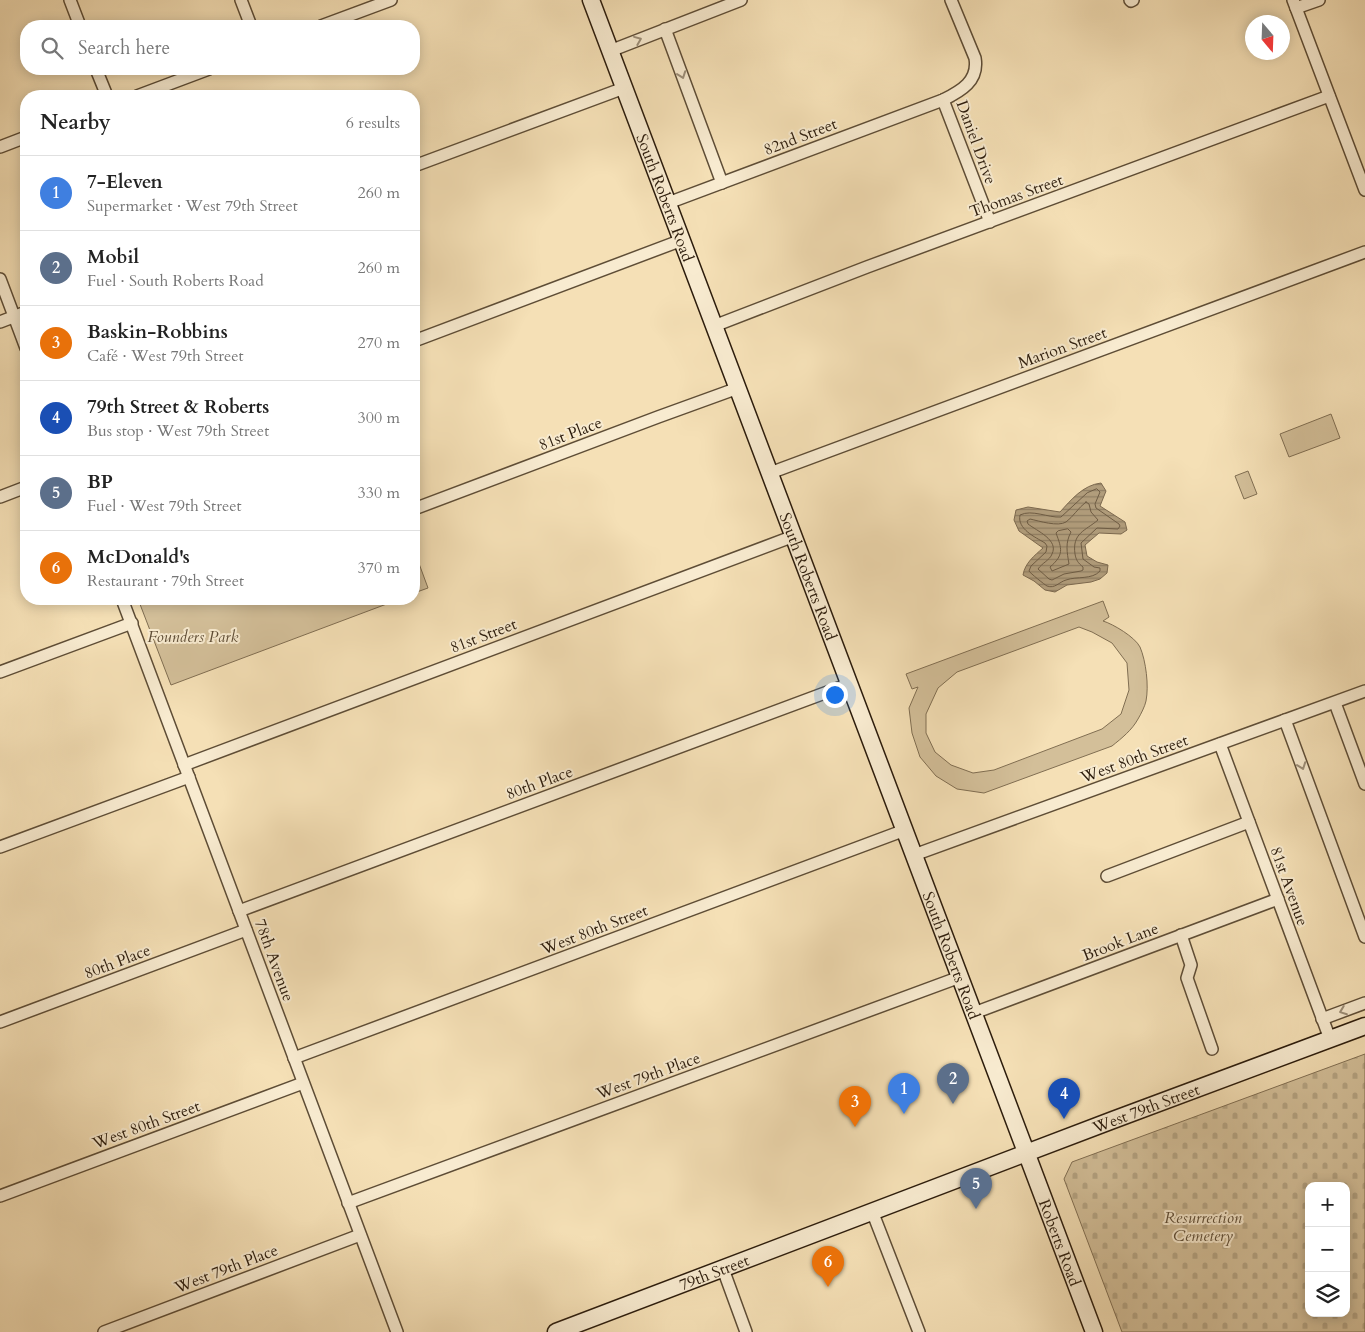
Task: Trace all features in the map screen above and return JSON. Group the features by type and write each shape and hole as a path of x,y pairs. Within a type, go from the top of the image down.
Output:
{"street":[{"path":"70,0 78,20"},
{"path":"241,0 249,20"},
{"path":"337,20 391,0"},
{"name":"South Roberts Road","path":"591,0 1026,1153"},
{"path":"610,51 741,0"},
{"name":"Daniel Drive","path":"951,0 975,58 976,66 967,85 959,92 943,100 990,222"},
{"path":"1320,0 1295,4 1365,190"},
{"path":"665,29 722,183"},
{"path":"98,75 105,90"},
{"path":"153,90 192,75"},
{"path":"420,164 624,88"},
{"name":"Thomas Street","path":"714,326 867,267 1329,96"},
{"name":"82nd Street","path":"668,203 943,100"},
{"path":"0,146 20,139"},
{"path":"420,339 682,240"},
{"name":"Marion Street","path":"770,473 1365,252"},
{"path":"0,279 20,331"},
{"path":"0,322 20,315"},
{"name":"81st Place","path":"420,508 738,388"},
{"path":"0,497 20,490"},
{"name":"81st Street","path":"184,765 794,536"},
{"name":"78th Avenue","path":"124,605 397,1332"},
{"path":"0,672 132,623"},
{"name":"80th Place","path":"239,911 849,684"},
{"name":"West 80th Street","path":"914,855 1365,691"},
{"path":"1335,703 1365,784"},
{"path":"1285,720 1365,937"},
{"name":"81st Avenue","path":"1220,744 1330,1039"},
{"path":"0,847 189,777"},
{"path":"1107,876 1249,822"},
{"name":"West 80th Street","path":"294,1058 905,830"},
{"name":"Brook Lane","path":"974,1013 1278,900"},
{"name":"80th Place","path":"0,1022 246,930"},
{"path":"1182,935 1191,965 1187,978 1212,1049"},
{"name":"West 79th Place","path":"348,1203 960,977"},
{"path":"1322,1019 1365,1003"},
{"name":"West 79th Street","path":"872,1211 1365,1026"},
{"name":"West 80th Street","path":"0,1196 303,1083"},
{"name":"Roberts Road","path":"1026,1153 1094,1332"},
{"path":"872,1211 919,1332"},
{"name":"79th Street","path":"556,1332 872,1211"},
{"name":"West 79th Place","path":"104,1332 360,1235"},
{"path":"723,1269 746,1332"}],"green space":[{"path":"1331,414 1340,438 1289,457 1280,434"},
{"path":"1248,471 1257,494 1244,499 1235,476"},
{"path":"420,566 428,588 420,591"},
{"path":"1103,601 1109,617 1103,621 1123,631 1134,639 1140,647 1144,659 1147,695 1144,708 1136,723 1112,746 984,793 957,789 936,776 920,757 912,733 909,708 918,687 912,689 906,674","holes":["1079,627 1112,643 1127,663 1129,690 1121,714 1102,729 994,770 973,773 951,765 935,752 926,733 926,714 938,688 957,672"]},
{"name":"Founders Park","path":"140,605 384,605 171,685"},
{"name":"Resurrection Cemetery","path":"1365,1054 1365,1332 1122,1332 1064,1179 1072,1162"}],"water":[{"path":"1101,483 1106,491 1100,506 1125,522 1127,530 1121,534 1099,533 1085,545 1087,556 1097,562 1108,565 1107,573 1100,579 1067,585 1055,592 1045,590 1023,575 1028,563 1043,548 1019,531 1014,520 1016,510 1028,507 1060,512 1083,490"}],"place":[{"name":"Mobil","path":"953,1104"},
{"name":"7-Eleven","path":"904,1114"},
{"name":"79th Street & Roberts","path":"1064,1119"},
{"name":"Baskin-Robbins","path":"855,1127"},
{"name":"BP","path":"976,1209"},
{"name":"McDonald's","path":"828,1287"}]}
